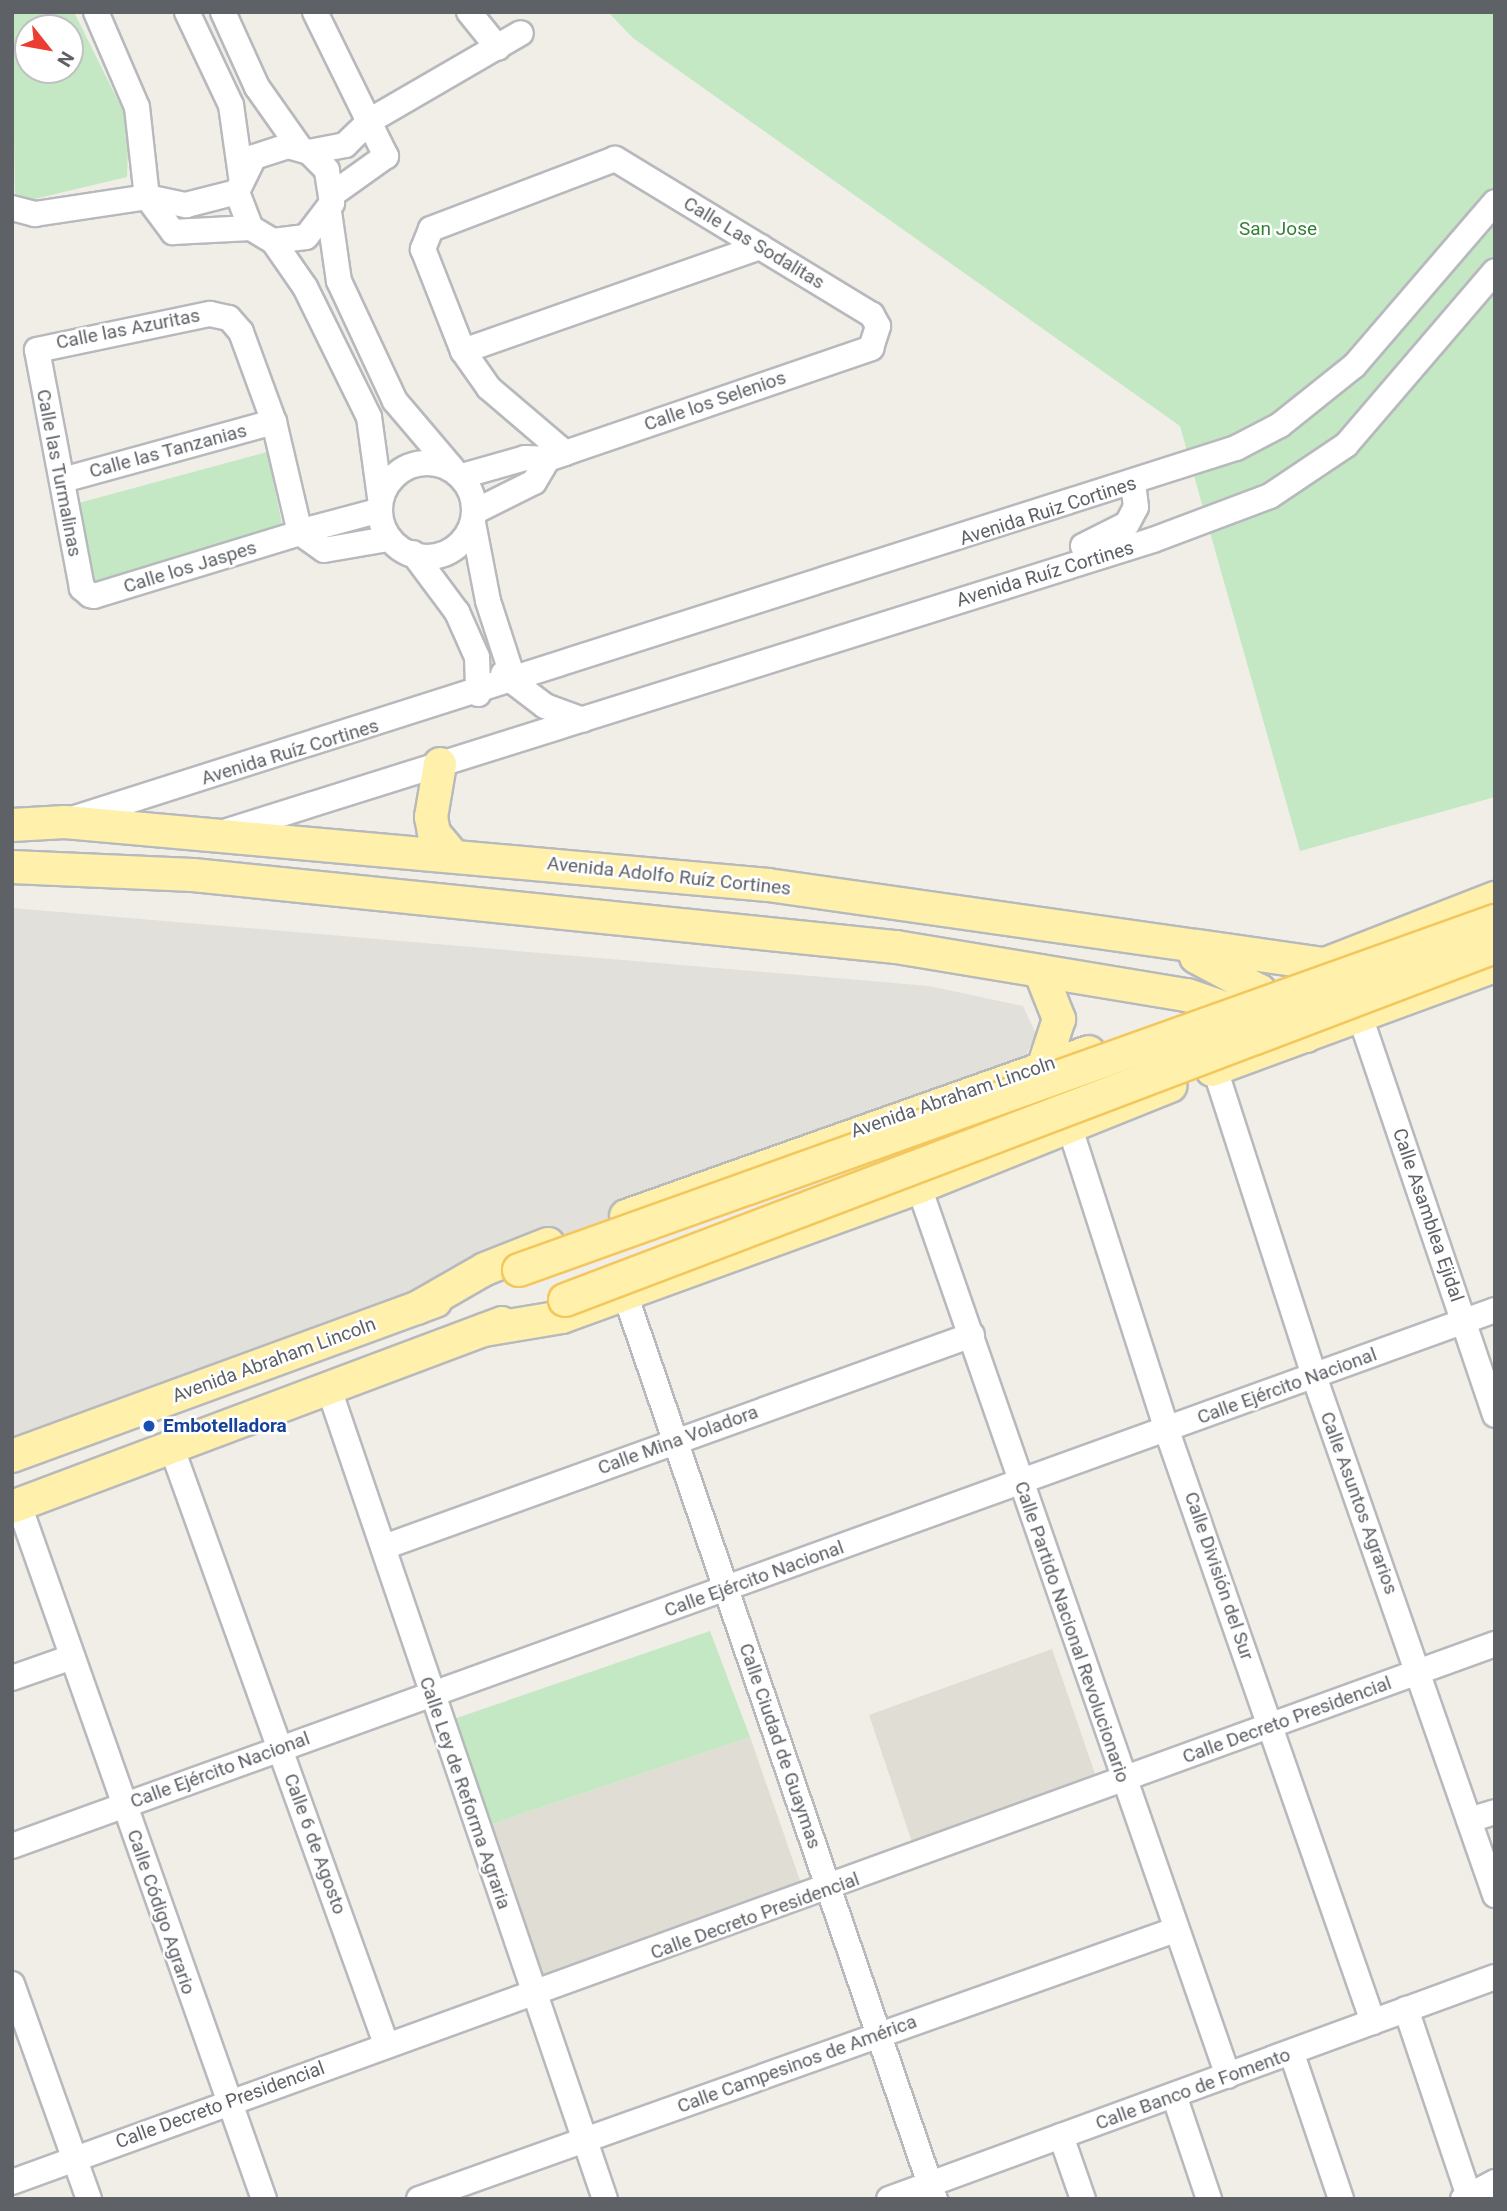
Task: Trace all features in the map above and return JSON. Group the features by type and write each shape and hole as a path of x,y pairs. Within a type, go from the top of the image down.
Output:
{"main road":[{"path":"440,764 431,817 434,833 453,856"},
{"name":"Avenida Adolfo Ruíz Cortines","path":"12,825 65,822 207,837 768,885 1323,964"},
{"path":"142,872 207,837"},
{"path":"12,867 142,872 896,947 1222,1003 1292,1037"},
{"path":"478,906 547,895 650,901 667,877"},
{"name":"Avenida Abraham Lincoln","path":"417,1308 525,1252 1260,990 1495,898"},
{"name":"Avenida Abraham Lincoln","path":"12,1456 519,1270 1495,921"},
{"path":"1161,940 1260,990 1292,1037"},
{"path":"15,1506 1495,947"},
{"path":"484,1330 562,1317 919,1187 1292,1037 1360,1016 1495,966"},
{"path":"1041,971 1059,1020 1044,1065"},
{"path":"1119,984 1176,1020 1215,1069"},
{"path":"1090,1051 1125,1076 1116,1108"}],"street":[{"path":"96,12 137,107 147,197 178,233 251,228 274,241 305,288 369,417 378,504 388,539"},
{"path":"187,12 231,105 239,184 251,228"},
{"path":"223,12 257,86 305,150 327,170 339,281 395,401 457,472 474,517 488,601 514,681"},
{"path":"274,241 306,237 331,203 386,156 371,120 315,12"},
{"path":"469,12 498,48"},
{"path":"14,209 35,214 147,197 186,205 239,184 265,150 339,149 371,120 521,33"},
{"name":"Calle Las Sodalitas","path":"463,351 423,249 431,229 615,159 872,315 878,338"},
{"name":"Avenida Ruiz Cortines","path":"514,681 1133,484 1236,448 1321,397 1495,202"},
{"path":"413,553 449,551 474,517 534,482 556,456 489,388 463,351 760,247"},
{"name":"Avenida Ruíz Cortines","path":"207,837 892,622 1270,496 1346,445 1495,271"},
{"name":"Calle las Azuritas","path":"36,358 42,345 210,314 229,318 241,332 274,422"},
{"name":"Calle los Selenios","path":"457,472 525,458 556,456 871,348 878,338"},
{"name":"Calle las Turmalinas","path":"36,358 63,480 82,588"},
{"path":"274,422 300,533 319,550 388,539 413,553 457,612 477,657 478,694"},
{"name":"Calle las Tanzanias","path":"63,480 274,422"},
{"path":"378,504 411,466 457,472"},
{"path":"892,622 928,597 1113,535 1136,507 1133,484"},
{"name":"Calle los Jaspes","path":"82,588 94,596 300,533 378,504"},
{"path":"477,657 514,681 545,706 583,720"},
{"name":"Avenida Ruíz Cortines","path":"65,822 514,681"},
{"name":"Calle Asamblea Ejidal","path":"1360,1016 1495,1415"},
{"name":"Calle Asuntos Agrarios","path":"1215,1069 1314,1376 1495,1895"},
{"name":"Calle División del Sur","path":"1070,1128 1167,1431 1373,2022"},
{"name":"Calle Partido Nacional Revolucionario","path":"919,1187 972,1335 1123,1782 1228,2076"},
{"name":"Calle Ciudad de Guaymas","path":"625,1294 932,2191"},
{"name":"Calle Ejército Nacional","path":"12,1846 281,1747 432,1696 1167,1431 1495,1310"},
{"name":"Calle Mina Voladora","path":"384,1547 972,1335"},
{"name":"Calle Ley de Reforma Agraria","path":"328,1386 605,2199"},
{"name":"Calle 6 de Agosto","path":"171,1446 386,2044"},
{"name":"Calle Código Agrario","path":"15,1506 72,1657 264,2199"},
{"name":"Calle Decreto Presidencial","path":"12,2182 386,2044 829,1890 1495,1644"},
{"path":"12,1678 72,1657"},
{"path":"1469,1820 1495,1812"},
{"name":"Calle Campesinos de América","path":"419,2199 1175,1930"},
{"name":"Calle Banco de Fomento","path":"890,2199 932,2191 1061,2136 1292,2054 1495,1977"},
{"path":"12,1984 89,2199"},
{"path":"1406,2009 1466,2197 1495,2182"},
{"path":"1292,2054 1341,2199"},
{"path":"1174,2095 1209,2199"},
{"path":"1061,2136 1083,2199"}],"shaded area":[{"path":"12,908 929,986 1023,1006 1036,1034 1021,1065 12,1441"},
{"path":"1052,1649 1100,1788 915,1851 869,1715"},
{"path":"750,1737 803,1889 539,1987 483,1827"}],"green space":[{"path":"12,12 74,12 75,14 14,14 14,84 84,84 84,32 129,123 127,177 26,201 15,193"},
{"name":"San Jose","path":"608,12 1495,12 1495,797 1300,851 1180,426 633,38"},
{"path":"267,452 282,524 93,584 75,504"},
{"path":"710,1631 750,1737 483,1827 445,1722"}],"place":[{"name":"Embotelladora","path":"149,1426"}]}
